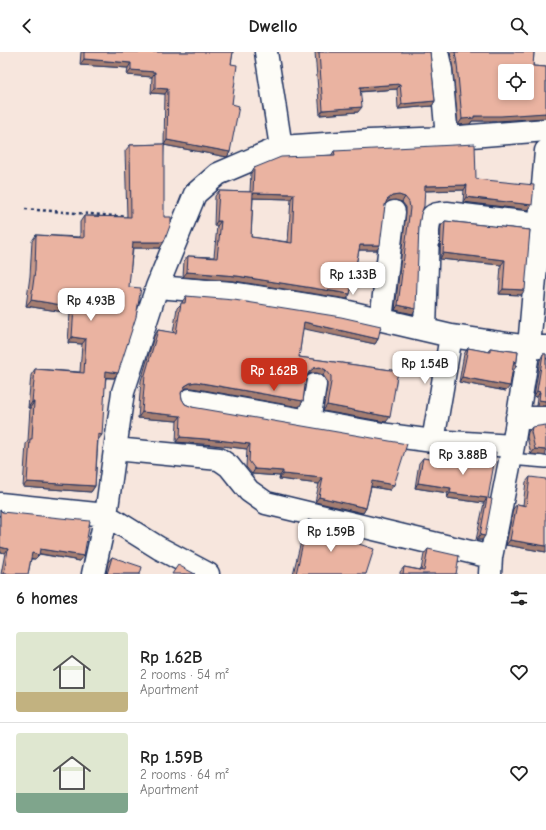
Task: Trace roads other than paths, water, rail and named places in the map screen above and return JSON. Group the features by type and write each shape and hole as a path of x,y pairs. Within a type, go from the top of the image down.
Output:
{"street":[{"path":"266,52 281,147"},
{"path":"437,52 441,70 447,138"},
{"path":"93,574 106,514 123,392 157,287 195,194 218,174 281,147 369,141 447,138 546,130"},
{"path":"115,449 219,459 229,466 249,491 266,502 491,566 517,418 537,347 540,224 546,151"},
{"path":"381,320 394,212"},
{"path":"425,330 428,231 429,220 434,215 438,213 447,213 540,224"},
{"path":"157,287 232,292 340,310 450,336 537,347"},
{"path":"433,441 450,336"},
{"path":"309,422 315,385"},
{"path":"190,400 388,436 512,452"},
{"path":"517,418 546,418"},
{"path":"0,504 106,514 159,548 208,574"}],"lane":[{"path":"512,452 546,462"}]}
